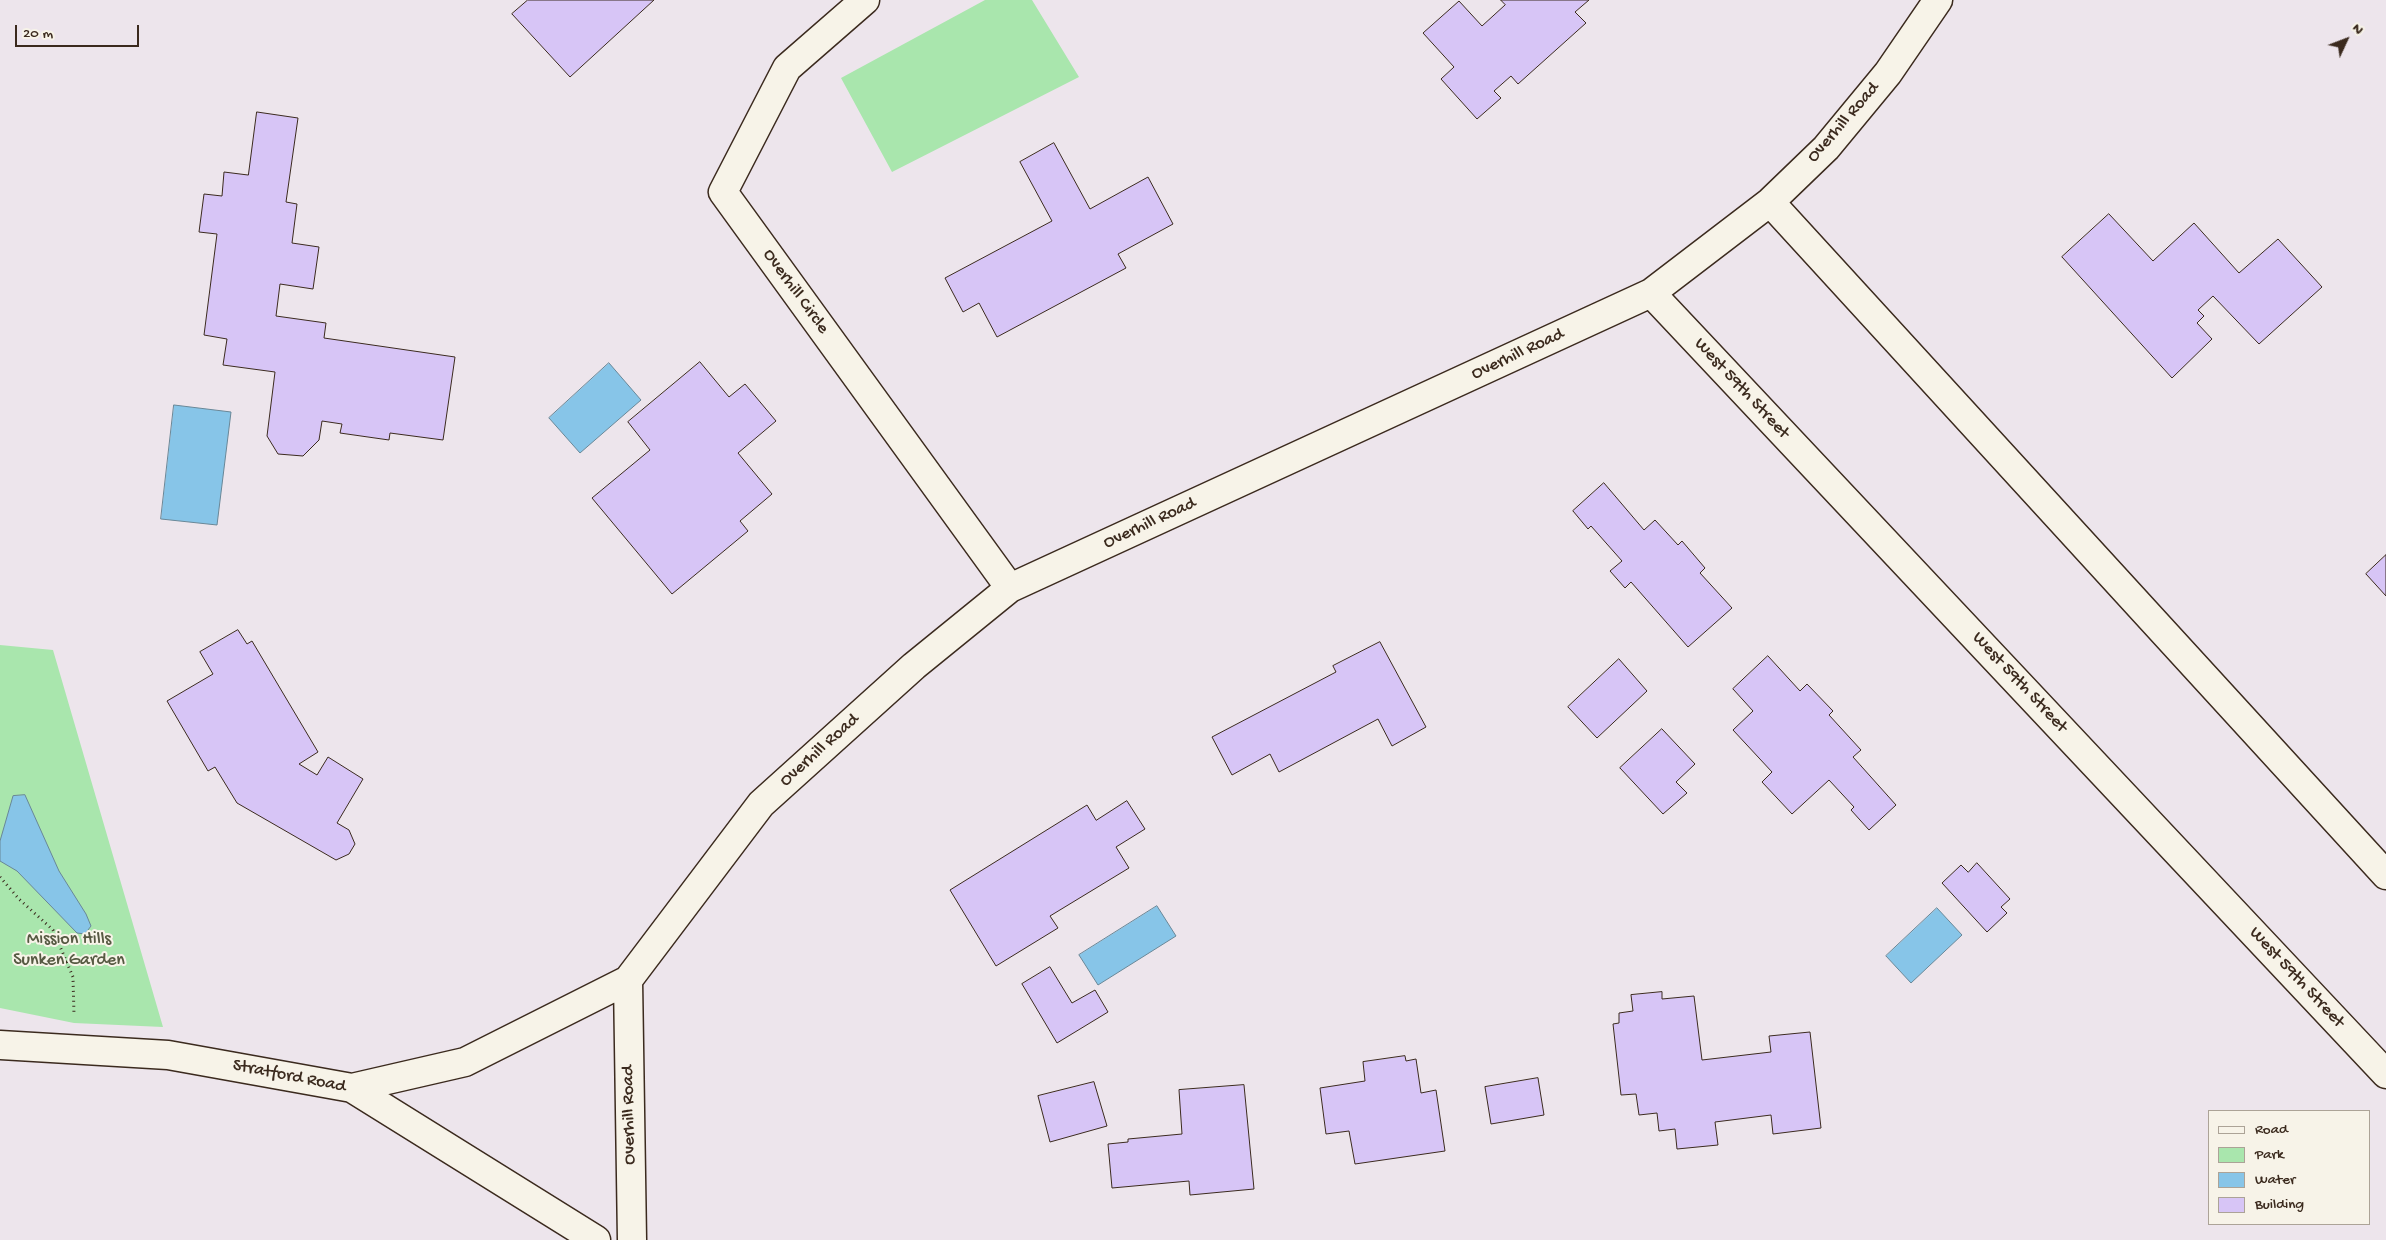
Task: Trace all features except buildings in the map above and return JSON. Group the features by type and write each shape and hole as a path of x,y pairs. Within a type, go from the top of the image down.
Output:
{"street":[{"name":"Overhill Circle","path":"866,0 787,68 723,192 1010,588"},
{"name":"Overhill Road","path":"632,1240 628,980 761,804 914,666 1010,588 1651,293 1770,202 1826,148 1888,73 1938,0"},
{"path":"1770,202 2386,875"},
{"name":"West 59th Street","path":"1651,293 2386,1074"},
{"path":"352,1088 465,1062 628,980"},
{"name":"Stratford Road","path":"0,1045 168,1055 352,1088 596,1240"}],"path":[{"path":"0,877 19,899 53,930 73,977 74,1023"},
{"path":"66,962 114,960"}],"green space":[{"path":"985,0 1032,0 1079,77 892,172 841,78"},
{"name":"Mission Hills Sunken Garden","path":"0,645 53,650 163,1027 74,1023 0,1008"}],"water":[{"path":"609,363 641,400 580,453 549,418"},
{"path":"174,405 231,412 217,525 161,519"},
{"path":"25,795 59,871 86,914 91,926 85,934 77,933 17,871 0,861 0,841 13,796"},
{"path":"1157,906 1176,936 1098,985 1079,955"},
{"path":"1937,908 1962,935 1911,983 1886,956"}]}
